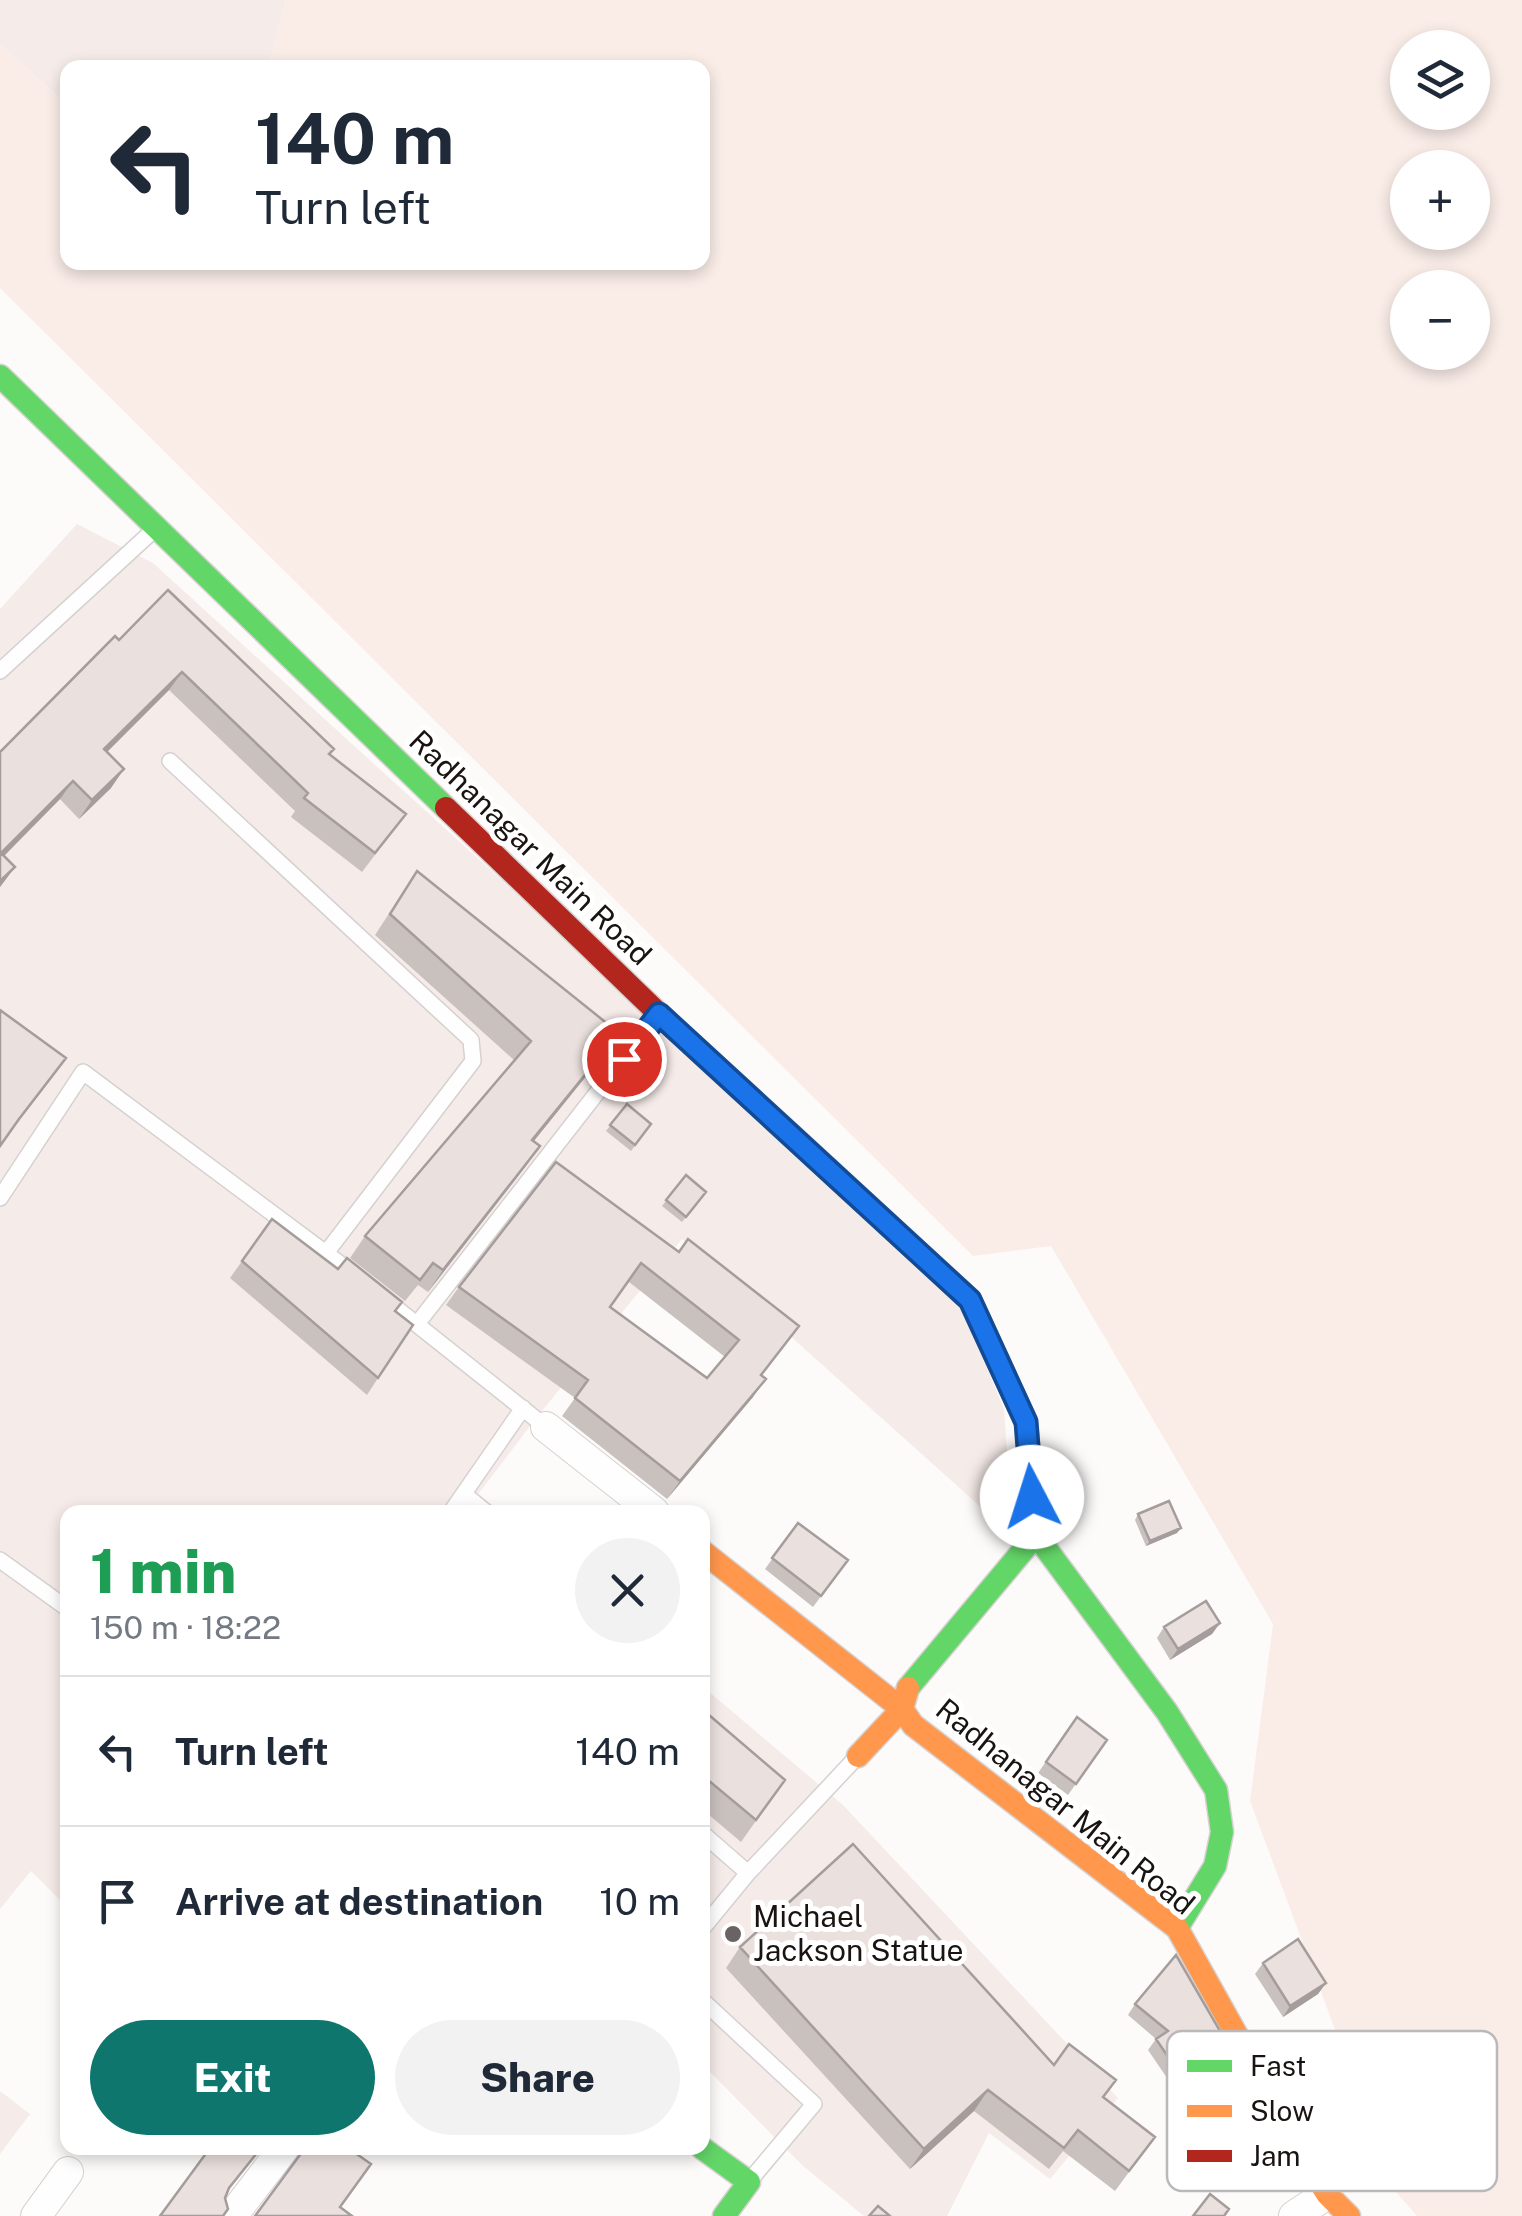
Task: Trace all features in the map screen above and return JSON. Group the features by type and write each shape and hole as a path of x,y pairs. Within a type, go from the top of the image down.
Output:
{"street":[{"name":"Radhanagar Main Road","path":"0,376 659,1014 970,1300 1026,1422 1036,1535 910,1685 902,1709 913,1725 1177,1928 1235,2031"},
{"path":"535,1417 645,1505"},
{"path":"1036,1535 1167,1712 1216,1790 1222,1832 1215,1866 1177,1928"},
{"path":"710,1557 902,1709 858,1756"},
{"path":"710,2154 749,2182 724,2216"},
{"path":"232,2216 279,2155"},
{"path":"36,2216 68,2172"},
{"name":"Radhanagar Main Road","path":"1325,2191 1349,2216"},
{"path":"1294,2216 1327,2194"}],"lane":[{"path":"0,671 156,528"},
{"path":"170,760 470,1040 473,1061 326,1253"},
{"path":"417,1324 659,1014"},
{"path":"0,1198 83,1072 326,1253 535,1417 455,1505"},
{"path":"464,1494 477,1505"},
{"path":"0,1560 60,1603"},
{"path":"710,1919 858,1756"},
{"path":"710,1839 748,1873"},
{"path":"710,2007 814,2104 749,2182"}],"shaded area":[{"path":"0,0 286,0 270,60 60,60 60,99 0,44"},
{"path":"286,0 1522,0 1522,2216 1417,2216 1395,2191 1497,2191 1497,2031 1336,2031 1250,1801 1273,1624 1051,1246 973,1256 0,288 0,44 60,99 60,270 710,270 710,60 270,60"},
{"path":"77,524 153,563 956,1293 1004,1409 1013,1536 682,1239 476,1497 486,1505 60,1505 60,1900 31,1871 0,1909 0,609"},
{"path":"710,1693 843,1805 1118,2098 1050,2179 989,2133 947,2216 864,2216 802,2165 710,2072"},
{"path":"0,2091 30,2114 0,2154"}],"building":[{"path":"168,590 334,749 329,754 406,814 375,853 304,798 308,793 182,672 104,749 124,769 92,800 73,781 1,853 15,867 0,881 0,752 115,636 119,640"},
{"path":"417,871 619,1033 532,1140 540,1146 443,1270 433,1263 420,1280 365,1236 531,1041 390,914"},
{"path":"0,1010 66,1058 0,1146"},
{"path":"627,1104 651,1124 635,1145 610,1125"},
{"path":"556,1162 679,1252 688,1239 799,1326 761,1375 766,1379 680,1481 575,1398 588,1380 459,1287","holes":["641,1263 739,1340 707,1378 610,1307"]},
{"path":"686,1175 706,1192 686,1217 666,1200"},
{"path":"272,1219 338,1269 347,1258 402,1302 395,1311 413,1325 378,1378 242,1261"},
{"path":"1169,1501 1181,1528 1150,1541 1138,1514"},
{"path":"798,1523 848,1560 821,1596 772,1558"},
{"path":"1206,1601 1220,1623 1178,1649 1164,1627"},
{"path":"710,1716 785,1780 756,1820 710,1782"},
{"path":"1077,1717 1107,1740 1076,1784 1046,1762"},
{"path":"853,1844 1054,2065 1069,2044 1116,2080 1103,2097 1155,2137 1129,2171 1078,2130 1064,2148 988,2090 924,2149 740,1947"},
{"path":"1298,1939 1326,1983 1290,2006 1263,1963"},
{"path":"1176,1955 1220,2031 1168,2031 1135,2004"},
{"path":"1167,2032 1167,2055 1156,2039"},
{"path":"205,2155 255,2155 229,2188 225,2198 228,2209 223,2216 160,2216"},
{"path":"300,2155 358,2155 371,2164 340,2207 352,2216 255,2216"},
{"path":"1210,2194 1229,2209 1224,2216 1193,2216"},
{"path":"878,2206 890,2216 869,2216"}],"traffic: fast":[{"path":"0,376 446,808"},
{"path":"791,1135 970,1300 1026,1422 1036,1535 908,1688"},
{"path":"1036,1535 1167,1712 1216,1790 1222,1832 1215,1866 1177,1928"},
{"path":"710,2154 749,2182 724,2216"}],"traffic: slow":[{"path":"710,1557 902,1709 858,1756"},
{"path":"908,1688 902,1709 913,1725 1177,1928 1235,2031"},
{"path":"1325,2191 1349,2216"}],"traffic: jam":[{"path":"446,808 791,1135"}],"place":[{"name":"Michael Jackson Statue","path":"733,1934"}],"route":[{"path":"624,1059 659,1014 970,1300 1026,1422 1032,1497"}]}
